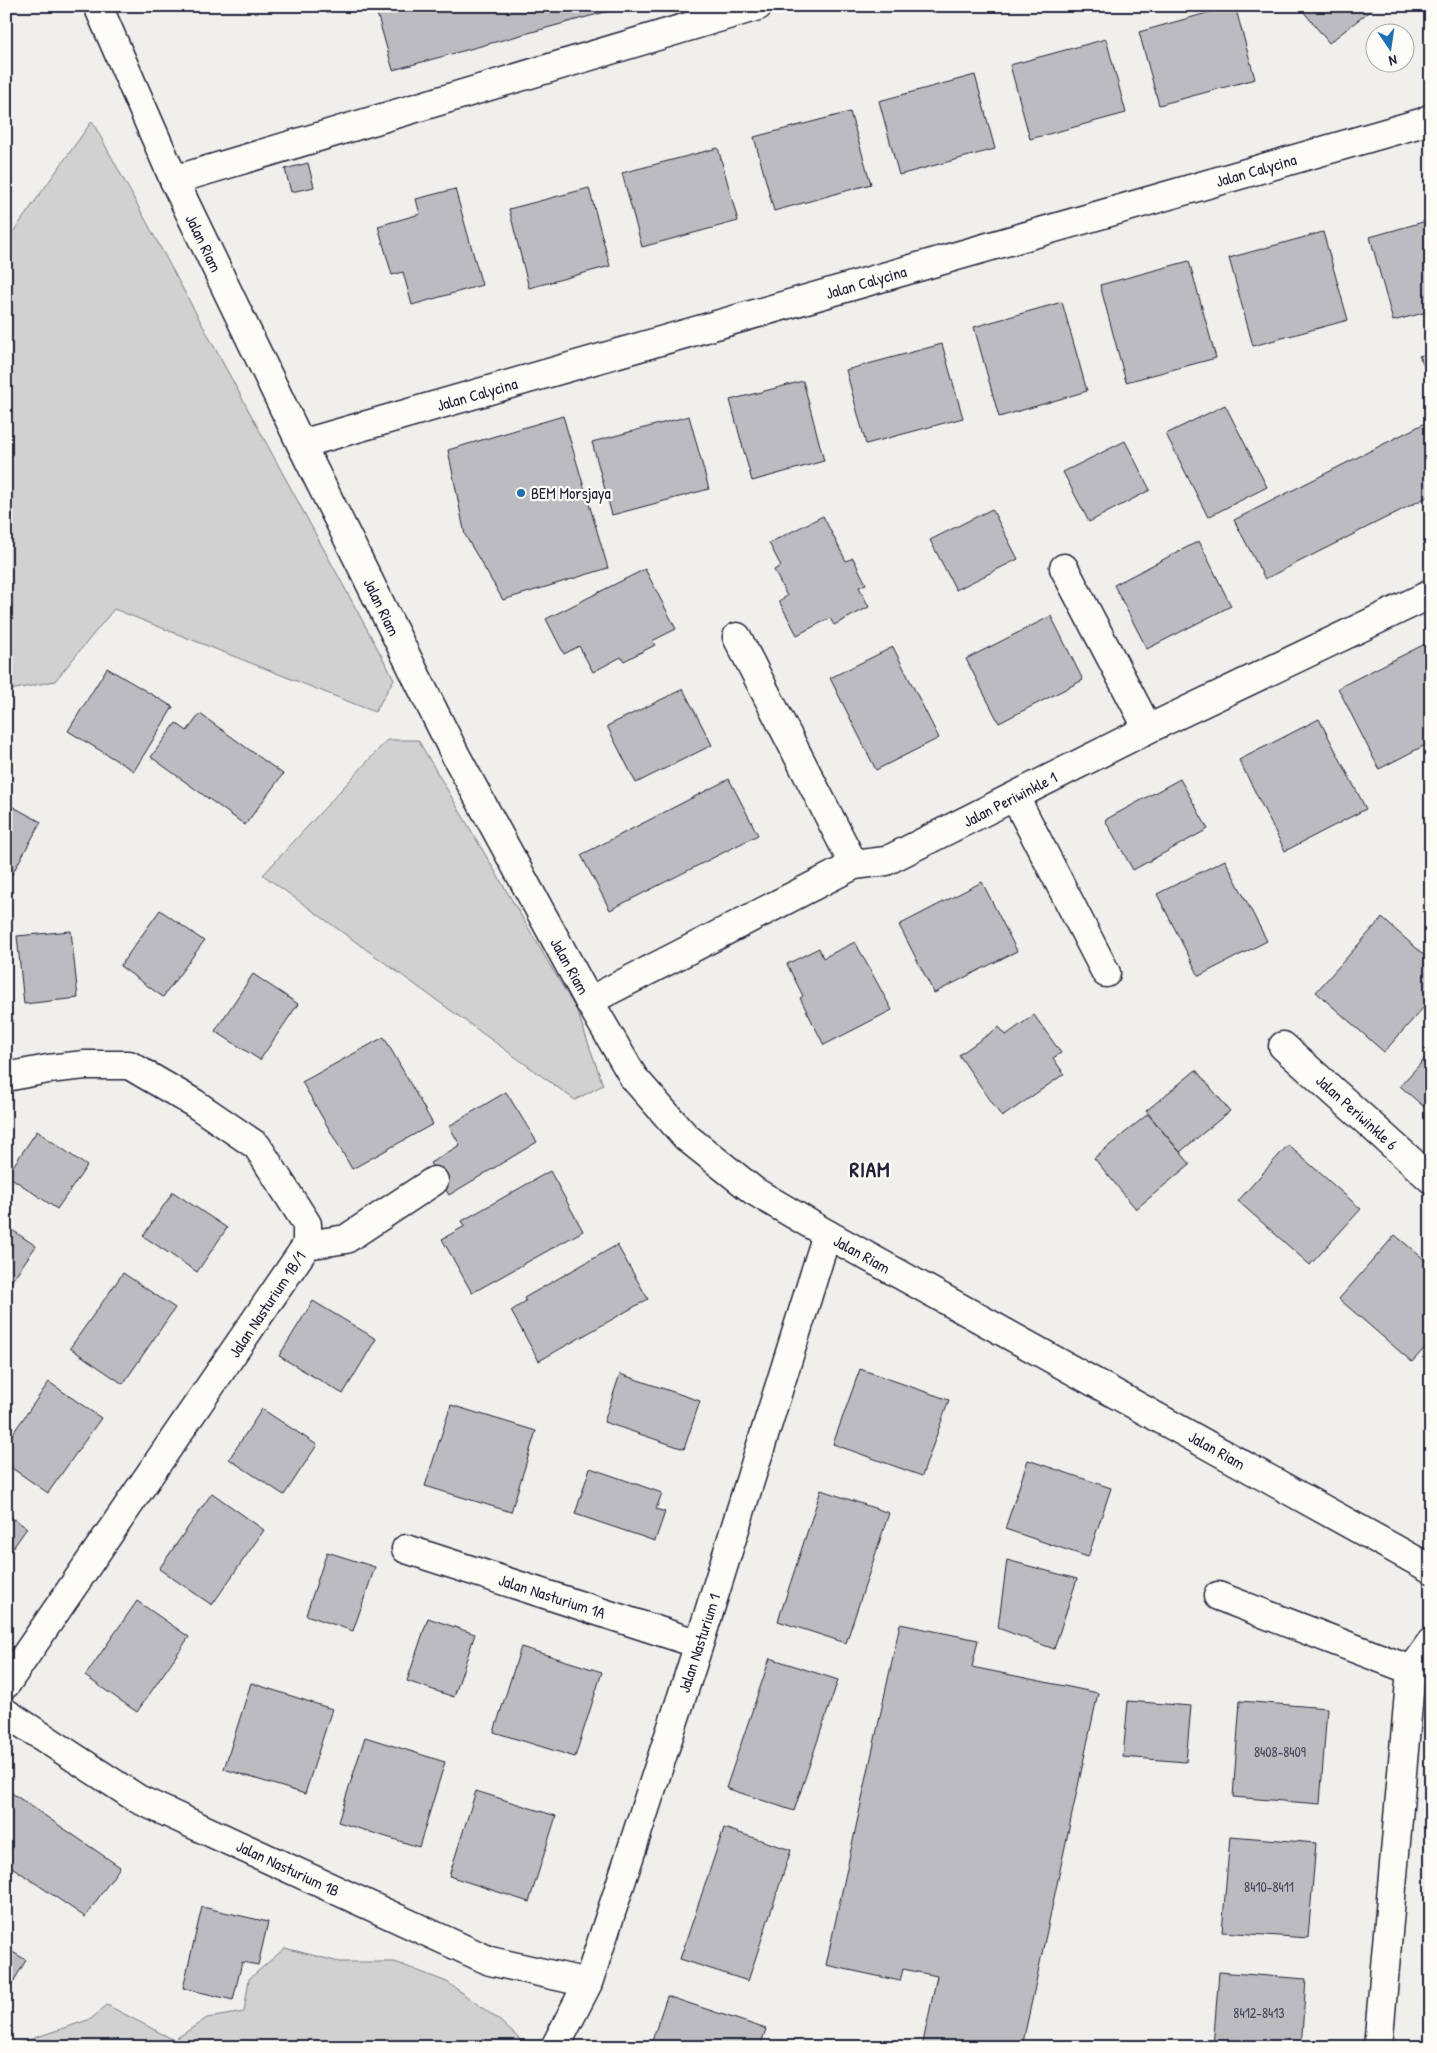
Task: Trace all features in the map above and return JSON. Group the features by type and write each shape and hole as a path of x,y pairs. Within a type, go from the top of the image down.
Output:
{"street":[{"name":"Jalan Riam","path":"98,6 174,180 301,444 456,756 589,1001 634,1078 686,1137 754,1191 827,1234 1431,1569"},
{"path":"174,180 758,6"},
{"name":"Jalan Calycina","path":"301,444 1424,122 1431,118"},
{"path":"1064,568 1148,729"},
{"name":"Jalan Periwinkle 1","path":"589,1001 854,864 886,861 1148,729 1431,594"},
{"path":"737,637 854,864"},
{"path":"1015,797 1106,973"},
{"name":"Jalan Periwinkle 6","path":"1284,1046 1431,1179"},
{"name":"Jalan Nasturium 1B/1","path":"6,1078 48,1068 85,1065 129,1065 194,1102 257,1146 307,1224 307,1245 6,1684"},
{"path":"307,1245 346,1239 434,1181"},
{"name":"Jalan Nasturium 1","path":"555,2047 588,1983 699,1644 827,1234"},
{"name":"Jalan Nasturium 1A","path":"406,1549 699,1644"},
{"path":"1218,1596 1411,1670"},
{"path":"1378,2047 1411,1670 1431,1642"},
{"name":"Jalan Nasturium 1B","path":"6,1713 138,1799 490,1961 588,1983"}],"shaded area":[{"path":"92,121 394,679 375,712 114,609 55,681 6,691 6,242"},
{"path":"387,740 418,740 577,1011 603,1085 575,1100 263,875"},
{"path":"285,1948 339,1962 395,1962 447,1982 499,2020 528,2047 7,2047 91,2019 107,2005 174,2040 207,2018 244,2012 249,1979"}],"building":[{"path":"375,6 627,6 393,70"},
{"path":"1235,6 1255,79 1159,105 1139,32"},
{"path":"1299,6 1376,6 1329,43"},
{"path":"1106,39 1126,113 1030,139 1010,65"},
{"path":"975,75 995,149 899,175 879,101"},
{"path":"850,112 871,184 774,211 754,137"},
{"path":"718,148 738,221 642,247 622,173"},
{"path":"308,163 314,187 291,192 285,169"},
{"path":"589,188 610,266 529,288 509,209"},
{"path":"455,189 482,285 412,305 403,272 392,275 378,226 420,214 416,199"},
{"path":"1430,220 1431,311 1393,321 1370,237"},
{"path":"1323,232 1348,320 1253,346 1229,258"},
{"path":"1189,261 1216,358 1126,382 1100,285"},
{"path":"1062,302 1087,391 999,417 974,327"},
{"path":"942,344 963,418 866,444 846,370"},
{"path":"1431,353 1431,379 1419,356"},
{"path":"803,381 824,461 752,481 730,400"},
{"path":"1225,405 1267,487 1208,517 1166,434"},
{"name":"BEM Morsjaya","path":"563,416 608,568 503,600 465,535 448,450"},
{"path":"689,416 709,489 612,515 592,442"},
{"path":"1431,420 1431,495 1265,579 1234,520"},
{"path":"1125,441 1150,490 1089,522 1063,472"},
{"path":"992,509 1018,559 956,590 930,540"},
{"path":"823,516 846,561 853,558 866,584 859,587 869,607 834,625 830,618 797,635 779,601 787,596 774,570 781,566 769,543"},
{"path":"1199,541 1231,606 1147,649 1114,585"},
{"path":"645,569 676,629 652,641 655,645 624,661 621,657 593,672 579,646 564,654 546,619"},
{"path":"1051,616 1083,680 999,723 966,659"},
{"path":"1431,641 1431,742 1379,769 1338,688"},
{"path":"893,647 939,738 876,770 830,678"},
{"path":"107,668 173,707 134,771 68,731"},
{"path":"683,689 712,745 636,783 607,726"},
{"path":"200,714 283,774 245,825 151,757 176,723 187,731"},
{"path":"1319,719 1366,809 1285,851 1239,760"},
{"path":"729,779 758,835 610,910 581,855"},
{"path":"1180,779 1208,829 1133,870 1105,820"},
{"path":"6,803 41,822 11,876 6,874"},
{"path":"1225,860 1267,941 1199,976 1157,894"},
{"path":"982,882 1017,951 934,993 899,925"},
{"path":"160,910 204,941 163,997 120,966"},
{"path":"1382,918 1431,961 1431,999 1384,1052 1316,992"},
{"path":"71,931 78,998 24,1004 17,936"},
{"path":"855,942 892,1010 824,1045 800,998 803,996 787,964 819,948 823,958"},
{"path":"253,974 298,1004 260,1060 215,1031"},
{"path":"1034,1015 1061,1053 1053,1058 1064,1074 1002,1117 959,1055 999,1027 1006,1035"},
{"path":"384,1037 433,1124 352,1169 302,1082"},
{"path":"1431,1052 1431,1113 1400,1086"},
{"path":"1196,1070 1230,1111 1180,1152 1146,1111"},
{"path":"506,1092 537,1142 449,1195 430,1163 460,1145 449,1126"},
{"path":"1148,1114 1190,1164 1136,1209 1094,1158"},
{"path":"37,1131 87,1166 57,1209 7,1175"},
{"path":"1288,1145 1361,1209 1310,1265 1238,1201"},
{"path":"550,1171 583,1231 472,1293 442,1239 465,1226 462,1221"},
{"path":"173,1192 227,1228 197,1272 143,1236"},
{"path":"6,1226 36,1246 6,1289"},
{"path":"1395,1235 1431,1265 1431,1341 1412,1362 1339,1299"},
{"path":"617,1245 648,1299 539,1361 511,1311 526,1301 524,1298"},
{"path":"123,1273 175,1308 123,1384 70,1348"},
{"path":"313,1301 376,1339 343,1394 279,1356"},
{"path":"860,1369 949,1400 922,1476 833,1444"},
{"path":"620,1374 700,1401 684,1449 604,1422"},
{"path":"49,1382 101,1418 48,1493 6,1464 6,1443"},
{"path":"451,1405 536,1431 511,1512 425,1486"},
{"path":"262,1409 317,1445 284,1495 229,1459"},
{"path":"1028,1460 1111,1488 1088,1557 1005,1529"},
{"path":"590,1468 662,1493 656,1509 665,1512 655,1541 575,1514"},
{"path":"821,1490 889,1513 846,1643 778,1621"},
{"path":"212,1493 264,1530 212,1605 159,1569"},
{"path":"6,1514 27,1528 6,1558"},
{"path":"327,1552 375,1567 353,1631 306,1615"},
{"path":"1007,1560 1077,1579 1054,1649 998,1628"},
{"path":"137,1601 189,1637 137,1712 85,1676"},
{"path":"428,1618 475,1634 454,1697 407,1681"},
{"path":"900,1624 978,1640 972,1667 1098,1693 1022,2047 922,2047 937,1976 903,1969 900,1981 826,1965"},
{"path":"521,1647 602,1672 575,1757 494,1732"},
{"path":"770,1658 838,1680 794,1811 726,1788"},
{"path":"251,1683 332,1709 305,1794 224,1769"},
{"path":"1128,1701 1191,1706 1186,1762 1123,1757"},
{"path":"1240,1701 1327,1708 1320,1804 1233,1797"},
{"path":"365,1737 445,1762 419,1847 338,1822"},
{"path":"6,1789 120,1867 85,1917 6,1863"},
{"path":"476,1791 556,1816 529,1902 449,1876"},
{"path":"724,1828 791,1850 748,1981 680,1959"},
{"path":"1230,1836 1316,1843 1308,1938 1222,1932"},
{"path":"202,1907 268,1922 258,1965 242,1962 233,2000 183,1988"},
{"path":"6,1948 26,1960 6,1994"},
{"path":"1219,1972 1306,1979 1301,2047 1213,2047"},
{"path":"667,1996 766,2029 760,2047 650,2047"}],"place":[{"name":"BEM Morsjaya","path":"521,493"}],"district":[{"name":"RIAM","path":"870,1170"}]}
